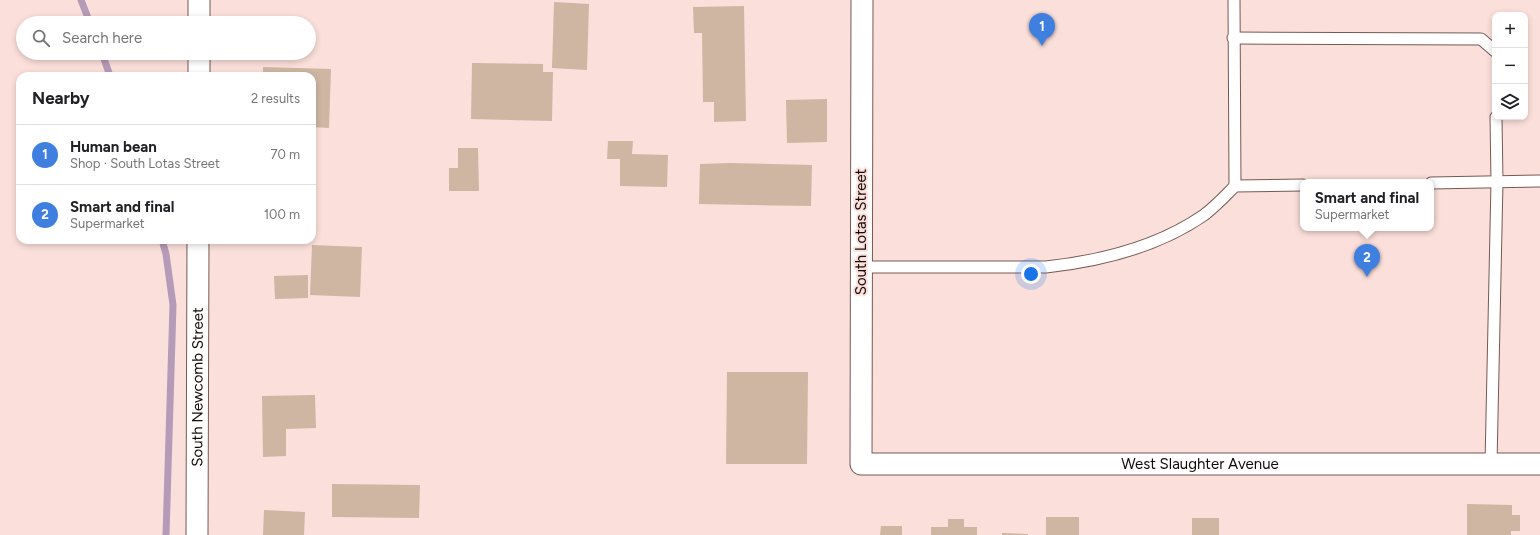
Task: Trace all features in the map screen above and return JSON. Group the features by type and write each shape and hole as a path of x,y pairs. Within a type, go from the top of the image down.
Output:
{"street":[{"path":"199,0 199,16"},
{"name":"South Lotas Street","path":"861,464 862,0"},
{"path":"199,60 199,72"},
{"name":"South Newcomb Street","path":"197,535 198,244"},
{"name":"West Slaughter Avenue","path":"861,464 1540,464"}],"lane":[{"path":"1234,0 1233,38 1235,186"},
{"path":"1233,38 1481,39 1492,48"},
{"path":"1491,464 1498,182 1496,120"},
{"path":"1434,183 1540,181"},
{"path":"861,267 1046,267 1076,264 1136,248 1173,234 1204,214 1235,186 1300,185"}],"building":[{"path":"554,2 589,4 587,70 552,68"},
{"path":"744,6 746,121 714,122 714,102 703,102 702,33 694,33 693,7"},
{"path":"472,63 543,64 543,72 553,72 552,121 471,119"},
{"path":"263,67 331,69 329,128 316,127 316,72 263,72"},
{"path":"827,99 827,142 787,143 786,100"},
{"path":"608,141 633,141 632,154 668,155 667,187 620,186 620,159 607,159"},
{"path":"458,148 478,148 479,191 449,191 449,168 458,168"},
{"path":"730,163 812,165 811,206 699,204 700,164"},
{"path":"312,245 362,247 360,297 310,295"},
{"path":"308,275 308,298 275,299 274,276"},
{"path":"727,372 808,372 807,464 726,464"},
{"path":"315,395 316,428 286,429 286,456 263,457 262,396"},
{"path":"332,484 420,485 419,518 332,517"},
{"path":"1467,504 1512,505 1512,515 1520,515 1520,531 1511,531 1511,535 1467,535"},
{"path":"264,510 305,512 304,535 263,535"},
{"path":"1046,517 1079,517 1079,535 1046,535"},
{"path":"1192,518 1219,518 1219,535 1192,535"},
{"path":"948,519 964,519 964,527 977,527 977,535 931,535 931,527 948,527"},
{"path":"881,526 902,526 902,535 880,535"},
{"path":"1002,533 1028,534 1028,535 1002,535"}],"waterway":[{"path":"81,0 87,16"},
{"path":"104,60 109,72"},
{"path":"163,244 166,254 173,305 166,535"}],"place":[{"name":"Human bean","path":"1042,46"},
{"name":"Smart and final","path":"1367,277"}]}
